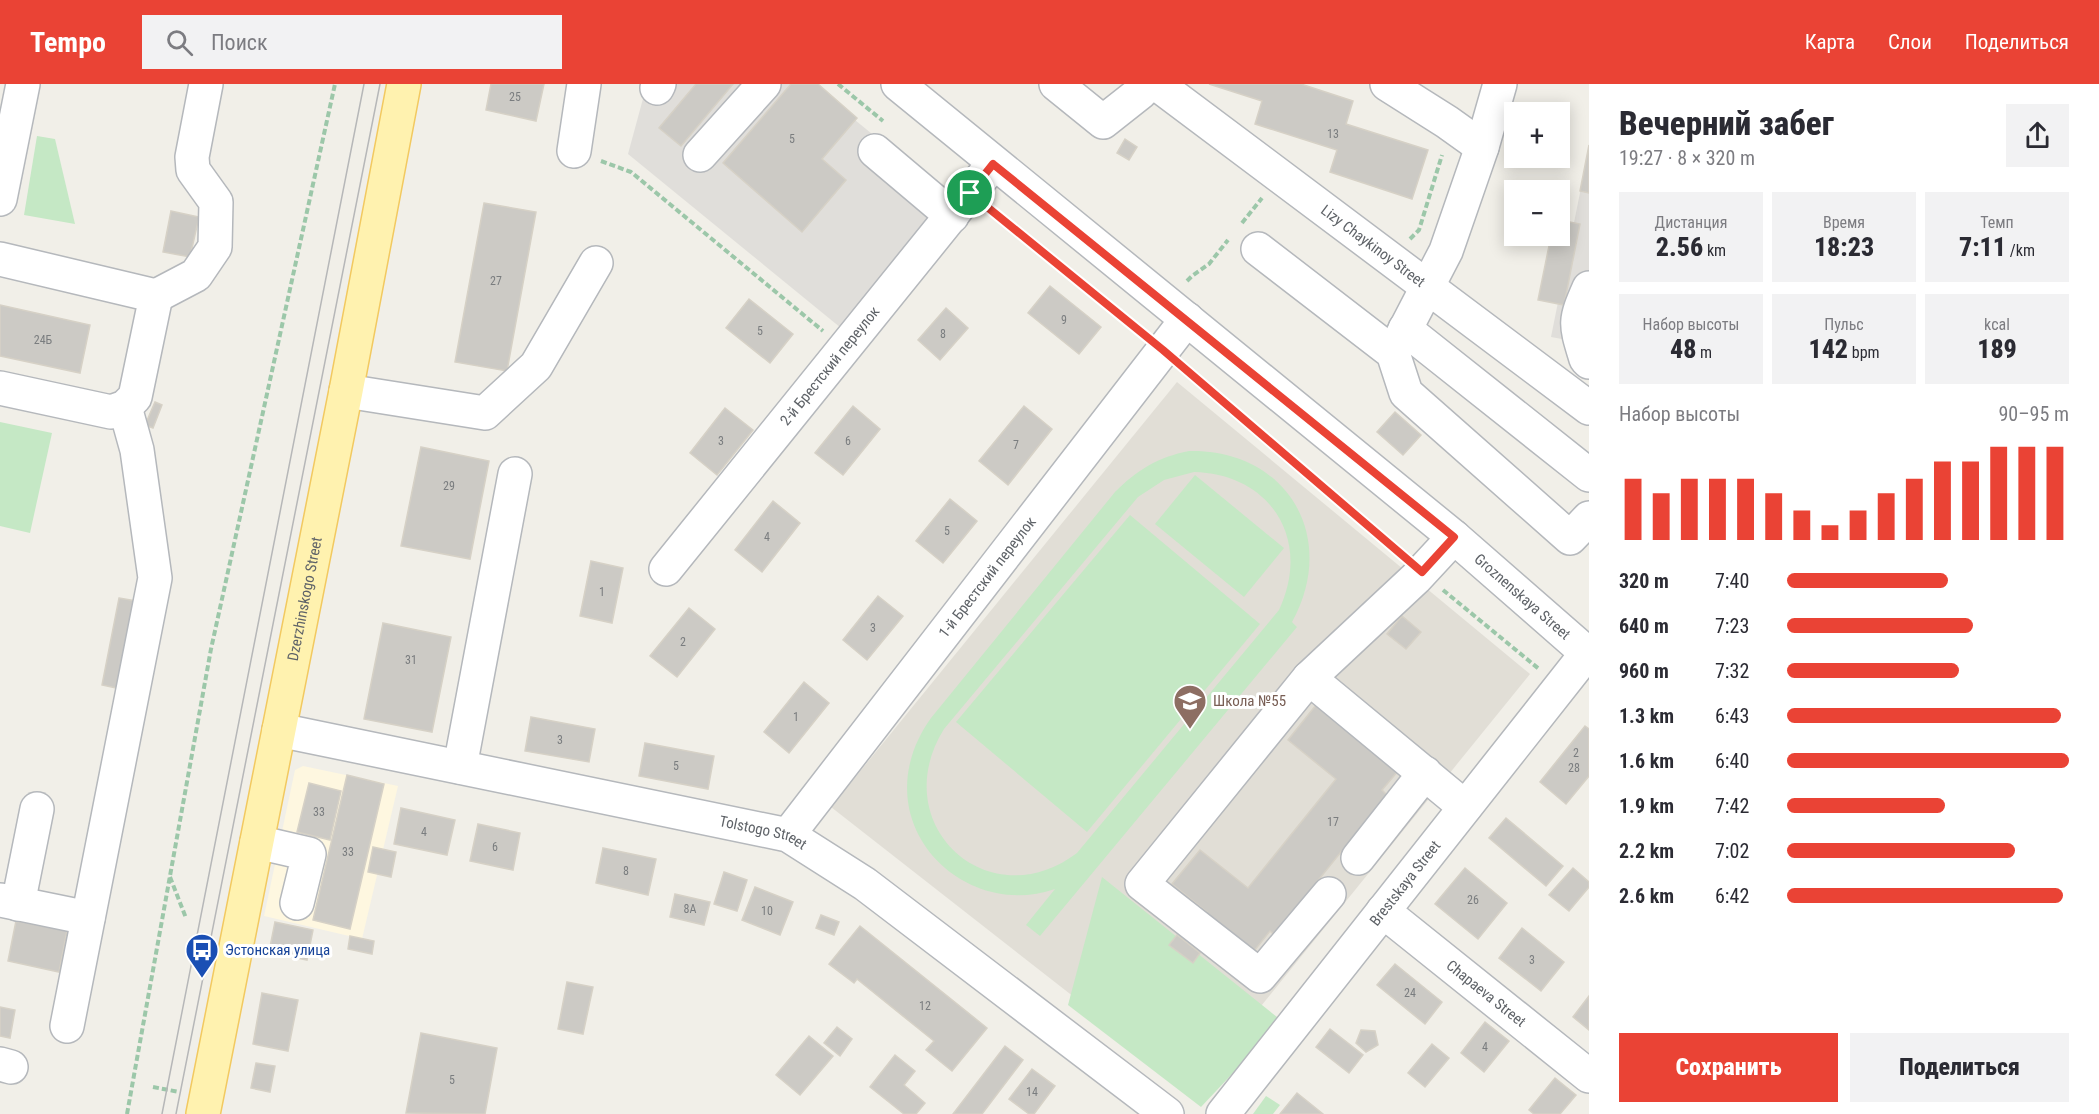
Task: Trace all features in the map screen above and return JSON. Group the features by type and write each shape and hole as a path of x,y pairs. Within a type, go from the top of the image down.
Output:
{"main road":[{"name":"Dzerzhinskogo Street","path":"202,1114 346,391 404,84"}],"street":[{"path":"0,198 23,84"},
{"path":"0,259 156,296 196,275 215,247 216,202 193,170 192,157 206,84"},
{"path":"574,151 584,84"},
{"path":"700,155 764,84"},
{"name":"Groznenskaya Street","path":"898,84 993,164 1454,537 1588,654"},
{"path":"1056,84 1103,122 1148,84"},
{"name":"Lizy Chaykinoy Street","path":"1157,84 1589,408"},
{"path":"1387,84 1482,147"},
{"path":"1500,84 1482,147 1446,251 1399,341 1406,393 1570,538 1589,518"},
{"path":"883,140 961,204"},
{"name":"2-й Брестский переулок","path":"666,568 993,164"},
{"path":"1258,249 1399,341 1589,475"},
{"path":"346,391 485,413 536,366 596,263"},
{"path":"1589,288 1578,313 1576,329 1589,362"},
{"path":"0,388 111,412 125,407 135,397 156,296"},
{"name":"1-й Брестский переулок","path":"788,835 1187,319"},
{"path":"67,1026 155,578 137,450 125,407"},
{"path":"460,767 515,474"},
{"path":"1329,894 1260,976 1142,884 1309,678 1422,572 1454,537"},
{"name":"Brestskaya Street","path":"1223,1114 1588,654"},
{"path":"1309,678 1465,807"},
{"name":"Tolstogo Street","path":"279,730 788,835 865,884 1167,1114"},
{"path":"1358,858 1425,773"},
{"path":"36,809 9,902 88,918"},
{"path":"257,842 309,854 297,903"},
{"name":"Chapaeva Street","path":"1383,911 1589,1076"}],"path":[{"path":"127,1114 211,648 335,84"},
{"path":"838,84 883,140"},
{"path":"1405,241 1411,239 1419,230 1443,153 1442,145"},
{"path":"574,151 631,172 844,349"},
{"path":"961,204 1163,350 1560,687"},
{"path":"170,876 186,918"}],"shaded area":[{"path":"647,84 811,84 954,201 841,328 628,154"},
{"path":"1589,148 1589,344 1551,337"},
{"name":"Школа №55","path":"1177,382 1530,674 1193,1090 831,807"},
{"path":"303,766 398,786 362,939 264,916 295,770"}],"green space":[{"path":"37,136 55,139 75,224 24,215"},
{"path":"0,422 52,433 30,533 0,526"},
{"path":"1189,451 1223,454 1253,465 1277,482 1295,504 1306,530 1310,559 1305,590 1292,622 1297,627 1040,936 1026,925 1055,889 1025,895 996,893 969,884 945,868 926,848 913,822 907,794 910,763 918,739 931,718 1115,492 1131,477 1149,466 1167,457","holes":["1194,472 1221,476 1244,485 1263,498 1278,516 1287,536 1290,559 1288,584 1279,610 1077,853 1043,871 1010,875 980,868 955,852 937,828 927,798 929,764 944,729 1138,497 1164,480"]},
{"path":"1195,475 1284,548 1244,597 1155,524"},
{"path":"1130,515 1260,624 1087,832 956,722"},
{"path":"1102,877 1282,1021 1201,1107 1068,1005"},
{"path":"1266,1096 1280,1105 1273,1114 1253,1114"}],"building":[{"path":"491,84 544,84 536,121 486,110"},
{"path":"696,84 733,84 681,146 659,128"},
{"path":"791,84 818,84 857,118 822,159 846,180 802,232 723,163"},
{"path":"1209,84 1301,84 1353,101 1346,124 1428,150 1412,199 1330,172 1337,150 1255,124 1262,101"},
{"path":"1125,139 1137,147 1129,160 1117,153"},
{"path":"1589,145 1589,193 1580,191"},
{"path":"484,203 536,212 507,371 455,362"},
{"path":"171,211 199,217 190,257 163,252"},
{"path":"1570,222 1580,224 1564,305 1538,300 1549,246 1570,246"},
{"path":"1050,286 1101,327 1079,354 1028,313"},
{"path":"749,299 793,334 770,363 726,328"},
{"path":"0,305 90,325 80,373 0,356"},
{"path":"946,308 968,328 940,360 918,340"},
{"path":"155,402 162,405 153,428 145,425"},
{"path":"853,406 880,429 843,475 815,453"},
{"path":"1024,406 1052,429 1008,485 979,461"},
{"path":"725,408 753,430 717,475 690,453"},
{"path":"1395,412 1421,435 1403,455 1377,432"},
{"path":"421,447 489,461 470,559 401,546"},
{"path":"950,499 977,521 943,563 916,541"},
{"path":"773,501 800,523 762,572 735,550"},
{"path":"591,561 623,568 612,623 580,616"},
{"path":"878,596 903,616 867,660 843,640"},
{"path":"119,598 137,601 121,689 102,685"},
{"path":"689,608 715,629 677,677 650,656"},
{"path":"1402,616 1421,632 1406,649 1387,634"},
{"path":"383,623 451,637 432,732 364,719"},
{"path":"804,682 829,703 789,753 764,732"},
{"path":"1316,705 1398,771 1382,790 1387,795 1274,935 1270,931 1254,951 1227,929 1223,933 1203,917 1207,912 1172,884 1200,850 1248,888 1336,779 1288,740"},
{"path":"531,717 595,729 589,762 525,751"},
{"path":"1585,726 1589,729 1589,776 1566,804 1540,782"},
{"path":"645,743 714,756 708,789 639,776"},
{"path":"347,775 384,784 350,929 313,920"},
{"path":"309,783 341,791 330,840 297,832"},
{"path":"401,808 455,820 447,855 394,844"},
{"path":"1506,818 1563,866 1546,886 1489,838"},
{"path":"478,824 520,833 513,870 470,861"},
{"path":"373,847 396,852 391,877 368,872"},
{"path":"603,848 656,859 648,895 596,883"},
{"path":"1465,868 1507,903 1478,939 1435,904"},
{"path":"1573,868 1589,882 1589,887 1569,911 1549,895"},
{"path":"724,872 747,880 737,911 714,904"},
{"path":"755,887 793,902 780,935 742,920"},
{"path":"675,894 710,902 704,925 670,917"},
{"path":"821,915 839,922 834,935 816,928"},
{"path":"16,921 67,931 59,972 8,961"},
{"path":"275,922 313,930 307,960 269,952"},
{"path":"860,926 987,1028 952,1071 926,1050 934,1041 857,979 854,983 829,964"},
{"path":"1522,928 1564,962 1541,991 1499,958"},
{"path":"1177,935 1200,953 1193,963 1169,945"},
{"path":"350,936 374,941 372,954 348,949"},
{"path":"1395,964 1442,1002 1425,1024 1377,985"},
{"path":"567,982 593,987 583,1034 558,1029"},
{"path":"262,993 298,1000 288,1051 253,1044"},
{"path":"1589,996 1589,1030 1573,1017"},
{"path":"0,1007 15,1010 10,1038 0,1036"},
{"path":"1485,1022 1509,1041 1484,1072 1461,1053"},
{"path":"837,1027 852,1039 840,1056 824,1043"},
{"path":"1330,1029 1363,1055 1349,1073 1316,1047"},
{"path":"1361,1030 1375,1031 1378,1045 1366,1052 1356,1043"},
{"path":"421,1033 497,1048 485,1114 406,1113"},
{"path":"809,1036 833,1056 800,1095 776,1075"},
{"path":"1432,1044 1449,1058 1425,1087 1408,1073"},
{"path":"1005,1046 1023,1060 982,1114 953,1114"},
{"path":"895,1055 915,1071 904,1085 925,1103 916,1114 904,1114 870,1087"},
{"path":"256,1063 275,1066 270,1092 251,1088"},
{"path":"1032,1069 1055,1086 1034,1114 1029,1114 1009,1099"},
{"path":"1555,1078 1576,1095 1560,1114 1534,1114 1529,1110"},
{"path":"1297,1093 1323,1114 1280,1114"}],"tram line":[{"path":"162,1114 364,84"},
{"path":"176,1114 380,84"}],"place":[{"name":"Школа №55","path":"1190,730"},
{"name":"Эстонская улица","path":"202,979"}],"route":[{"path":"993,164 1454,537 1422,572 1163,350 970,193 993,164"}]}
